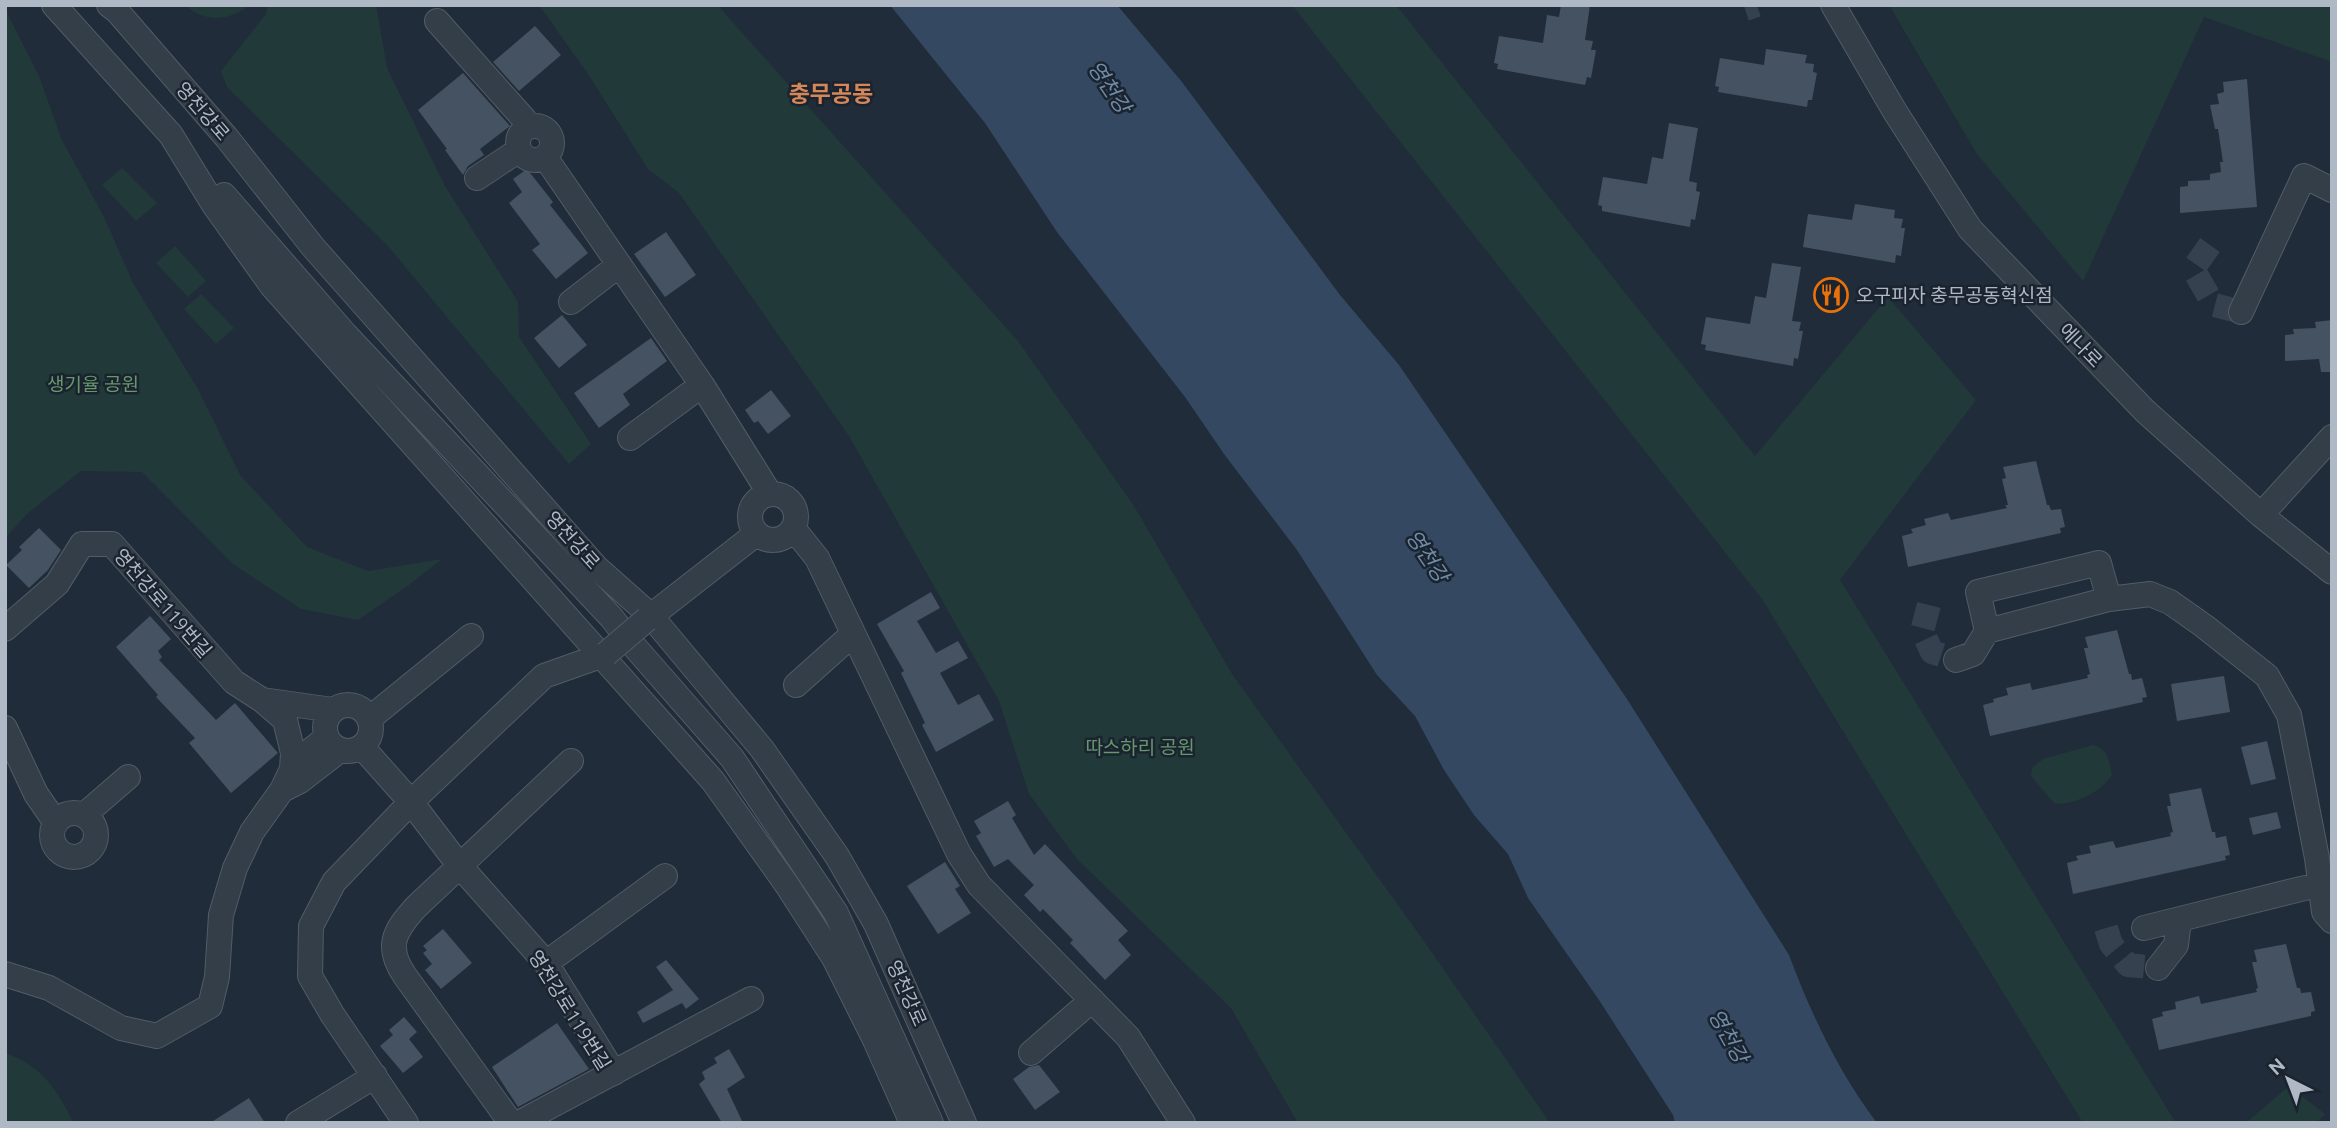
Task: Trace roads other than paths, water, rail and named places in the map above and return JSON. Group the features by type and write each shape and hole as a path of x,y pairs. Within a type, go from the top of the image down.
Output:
{"street":[{"name":"영천강로","path":"54,5 172,135 345,334 611,617 732,758 836,913 931,1123"},
{"name":"영천강로","path":"109,5 228,138 313,247 597,568 649,617 762,749 837,856 876,923 964,1123"},
{"name":"에나로","path":"1833,5 1894,110 1970,229 2145,411 2261,515 2332,572"},
{"path":"437,21 524,119 524,139 531,159 545,157 702,385 770,494"},
{"name":"영천강로","path":"172,135 214,205 272,286 604,655 713,781 834,958 876,1040 912,1123"},
{"path":"477,178 524,139"},
{"path":"2241,312 2304,176 2332,190"},
{"path":"571,302 619,265"},
{"path":"630,438 702,385"},
{"path":"2261,515 2332,437"},
{"path":"770,494 785,497 794,507 796,514 793,528 783,538 776,540 756,534 750,520 752,506 763,496 770,494"},
{"path":"793,528 817,558 959,855 979,885 1128,1037 1183,1123"},
{"path":"406,1123 332,1014 310,976 311,926 334,882 411,802 544,676 604,655 756,534"},
{"name":"영천강로119번길","path":"5,629 57,584 82,544 112,544 234,682 262,700 337,735 411,802 459,865 546,963 614,1073 519,1123"},
{"path":"1987,631 1978,592 2099,564 2109,599"},
{"path":"1956,660 1973,654 1987,631 2109,599 2150,594 2170,602 2267,676 2290,715 2317,858 2324,912 2332,921"},
{"path":"796,685 853,634"},
{"path":"369,719 471,636"},
{"name":"영천강로119번길","path":"262,700 285,720 306,729 337,735"},
{"path":"287,779 300,781 337,735 341,706 357,707 369,719 370,734 337,735"},
{"path":"5,974 49,988 121,1028 156,1036 210,1006 217,977 221,915 235,868 252,832 287,779 293,753 285,720"},
{"path":"5,728 36,794 56,823"},
{"path":"511,1123 395,962 393,950 398,926 571,761"},
{"path":"84,815 128,776"},
{"path":"69,814 84,815 95,826 96,841 87,854 80,857 65,856 54,846 52,830 56,823 69,814"},
{"path":"546,963 664,876"},
{"path":"2144,928 2305,888"},
{"path":"2158,968 2176,945 2179,920"},
{"path":"614,1073 751,999"},
{"path":"1031,1053 1092,1000"},
{"path":"302,1122 375,1076"}],"water":[{"name":"영천강","path":"890,5 1117,5 1182,82 1340,295 1399,365 1627,699 1789,955 1827,1042 1850,1084 1877,1123 1675,1123 1673,1115 1599,1000 1528,898 1508,854 1474,815 1444,770 1415,716 1377,675 1297,550 1224,454 1185,397 1057,232 985,123"}],"tunnel":[{"path":"1745,9 1757,5"},
{"path":"2210,245 2193,269 2214,305 2241,312"},
{"path":"1929,605 1922,631 1932,652 1956,660"},
{"path":"2106,928 2111,944 2128,965 2158,968"}],"place":[{"name":"오구피자 충무공동혁신점","path":"1831,295"}],"district":[{"name":"충무공동","path":"831,94"}],"park label":[{"name":"생기율 공원","path":"93,384"},
{"name":"따스하리 공원","path":"1140,747"}]}
